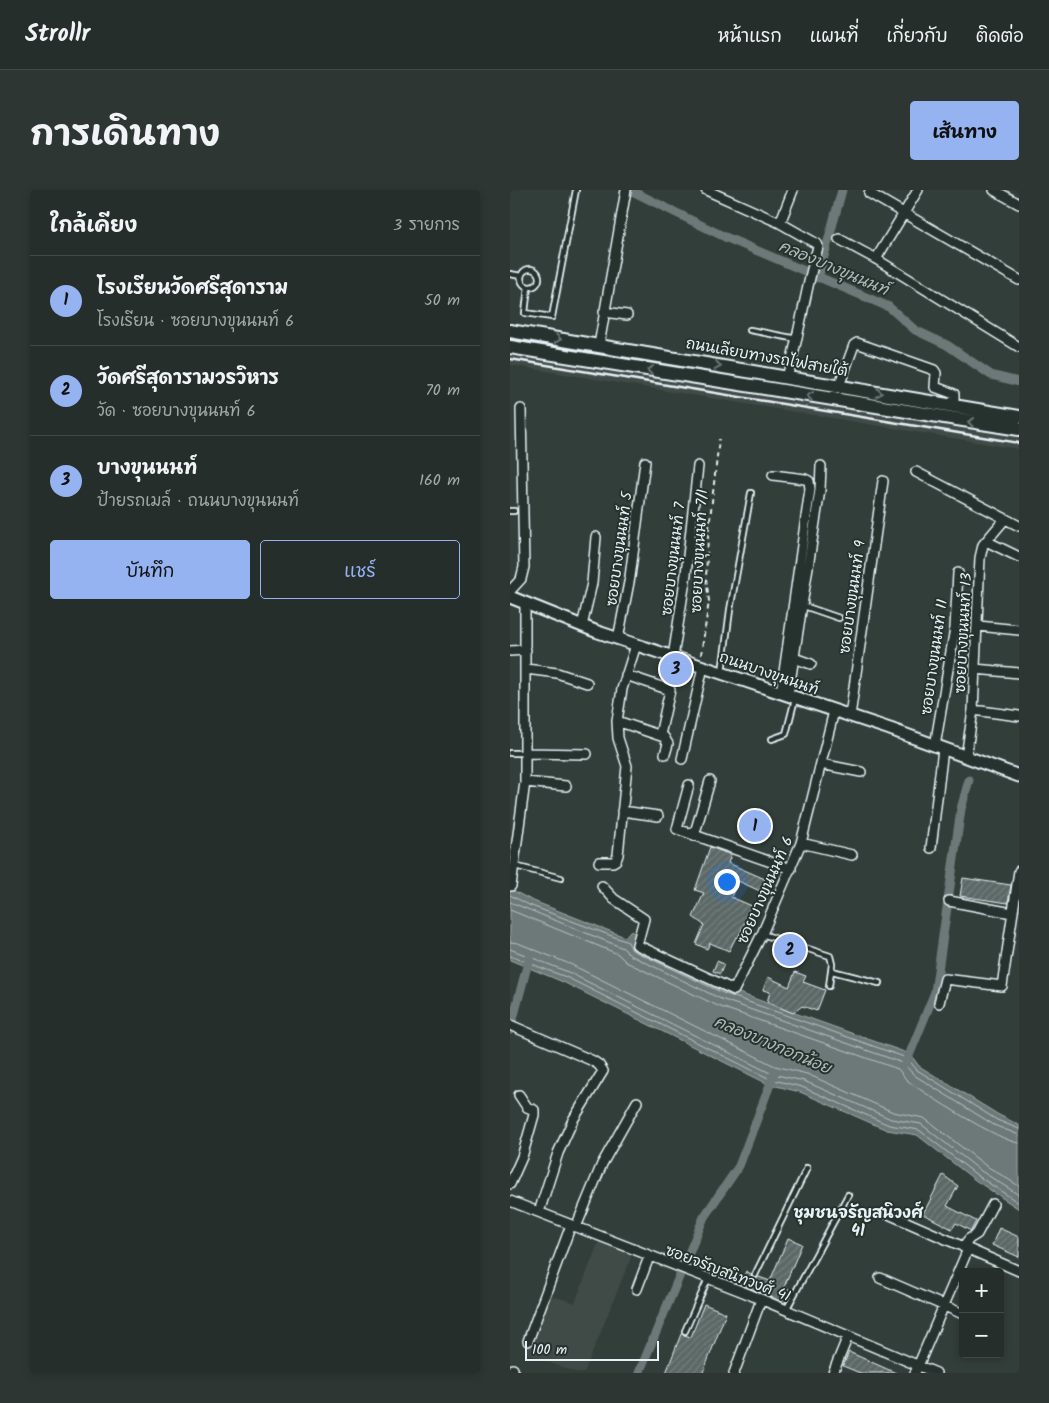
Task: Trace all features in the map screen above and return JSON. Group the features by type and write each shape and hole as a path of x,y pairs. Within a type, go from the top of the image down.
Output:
{"main road":[{"name":"ถนนเลียบทางรถไฟสายใต้","path":"510,331 1019,417"},
{"name":"ถนนเลียบทางรถไฟสายใต้","path":"510,347 1019,429"}],"street":[{"path":"706,190 780,222 817,244 818,247 809,280 798,339 787,377"},
{"path":"780,222 793,190"},
{"path":"876,259 918,190"},
{"path":"994,190 1019,204"},
{"path":"598,345 626,192"},
{"path":"869,193 1019,280"},
{"path":"839,239 876,259 1019,347"},
{"path":"604,312 627,315"},
{"path":"839,386 854,344 857,343 934,370 936,373 935,387 954,394 954,406"},
{"path":"510,591 522,579 524,567 521,408"},
{"name":"ซอยบางขุนนนท์ 5","path":"618,639 630,577 645,462"},
{"name":"ซอยบางขุนนนท์ 7","path":"673,657 686,574 698,466"},
{"path":"788,695 820,490 821,466"},
{"path":"916,472 1019,526"},
{"path":"773,476 805,479 809,481 810,489 788,695"},
{"name":"ซอยบางขุนนนท์ 9","path":"850,716 883,481"},
{"name":"ซอยบางขุนนนท์ 13","path":"966,757 973,710 980,558 986,541 1005,519"},
{"path":"582,626 592,583 596,537"},
{"path":"986,541 1019,557"},
{"name":"ซอยบางขุนนนท์ 11","path":"931,848 939,747 955,628 958,573"},
{"name":"ถนนบางขุนนนท์","path":"510,597 618,639 850,716 1019,776"},
{"path":"510,886 515,866 514,847 526,782 525,604"},
{"path":"978,626 1019,630"},
{"path":"599,862 613,862 616,860 627,766 618,738 617,721 626,674 636,645"},
{"path":"510,651 526,650"},
{"path":"794,658 811,664"},
{"path":"682,759 701,666"},
{"path":"975,668 1019,673"},
{"path":"526,669 557,674 587,683"},
{"path":"626,674 670,690 660,735"},
{"path":"973,710 1019,716"},
{"name":"ซอยบางขุนนนท์ 6","path":"602,886 614,899 644,919 637,944 734,990 762,934 801,843 834,711"},
{"path":"617,721 660,735 668,740 665,754"},
{"path":"526,753 587,754"},
{"path":"821,764 861,772"},
{"path":"694,836 710,781"},
{"path":"526,782 566,786"},
{"path":"689,785 677,829 791,869"},
{"path":"622,811 658,816"},
{"path":"801,843 852,855"},
{"path":"940,1003 945,979 1002,986 1019,874"},
{"path":"949,901 1012,912"},
{"path":"510,1025 593,1061 603,1071 573,1120 558,1153 539,1212"},
{"path":"510,1184 522,1156 534,1115 534,1110 527,1107 519,1095"},
{"path":"528,1341 574,1226 602,1164 637,1102"},
{"name":"ซอยจรัญสนิทวงศ์ 41","path":"510,1201 649,1257 708,1279 747,1290 760,1300 848,1336 917,1369 936,1373"},
{"path":"917,1369 944,1306 969,1238 977,1234 992,1204"},
{"path":"886,1213 1019,1271"},
{"path":"637,1289 649,1257"},
{"path":"880,1278 961,1313"},
{"path":"734,1373 760,1300"},
{"path":"833,1373 848,1336"}],"lane":[{"path":"528,287 525,313 552,317 576,190"},
{"path":"527,269 533,269 538,272 539,282 534,286 528,287 522,282 521,276 527,269"},
{"path":"510,274 521,276"},
{"path":"750,330 798,339"},
{"path":"722,673 730,610 751,494"},
{"path":"801,605 839,618"},
{"path":"772,739 786,734 788,695"},
{"path":"510,753 526,753"},
{"path":"515,866 561,878"},
{"path":"762,934 830,956 832,958 832,970 829,986"},
{"path":"832,970 880,983"},
{"path":"754,1275 807,1168"},
{"path":"786,1310 848,1195"},
{"path":"685,1331 708,1279"}],"path":[{"name":"ซอยบางขุนนนท์ 7/1","path":"701,666 709,601 706,578 708,537 719,439"}],"shaded area":[{"path":"510,351 1019,431 1019,449 510,365"},
{"path":"599,1241 632,1255 584,1373 577,1373 525,1353 542,1305 549,1295 575,1303"}],"water":[{"name":"คลองบางกอกน้อย","path":"510,889 531,900 625,937 630,931 637,934 634,944 736,992 910,1054 919,1066 999,1115 1019,1125 1019,1209 975,1180 917,1135 887,1130 800,1092 768,1084 563,982 510,960"}],"building":[{"path":"710,847 731,855 728,863 765,879 760,891 738,881 731,897 752,906 738,938 736,937 729,951 710,943 707,949 696,944 704,925 693,917 704,893 695,890"},
{"path":"963,878 1011,885 1008,903 960,896"},
{"path":"717,961 724,964 720,974 713,971"},
{"path":"795,972 806,976 803,982 825,990 817,1011 802,1006 793,1013 767,1002 770,992 763,990 768,977 789,987"},
{"path":"943,1175 958,1186 947,1206 976,1221 971,1231 956,1223 952,1229 923,1214"},
{"path":"999,1228 1019,1237 1019,1257 992,1245"},
{"path":"788,1238 802,1244 784,1287 791,1290 785,1303 741,1284 746,1271 754,1279 759,1277 770,1281"},
{"path":"704,1304 726,1313 703,1373 666,1373 681,1334 691,1337"},
{"path":"849,1352 896,1373 860,1373 843,1366"}],"waterway":[{"name":"คลองบางขุนนนท์","path":"630,190 725,237 889,307 915,330 947,345 991,375 1019,382"},
{"path":"818,278 842,190"},
{"path":"906,1063 935,992 961,809 969,780"},
{"path":"510,1030 530,955"},
{"path":"639,1373 704,1217 739,1166 774,1074"}],"railway":[{"path":"510,359 1019,443"}],"place":[{"name":"บางขุนนนท์","path":"676,669"},
{"name":"โรงเรียนวัดศรีสุดาราม","path":"755,826"},
{"name":"วัดศรีสุดารามวรวิหาร","path":"790,950"}],"district":[{"name":"ชุมชนจรัญสนิวงศ์ 41","path":"858,1221"}]}
